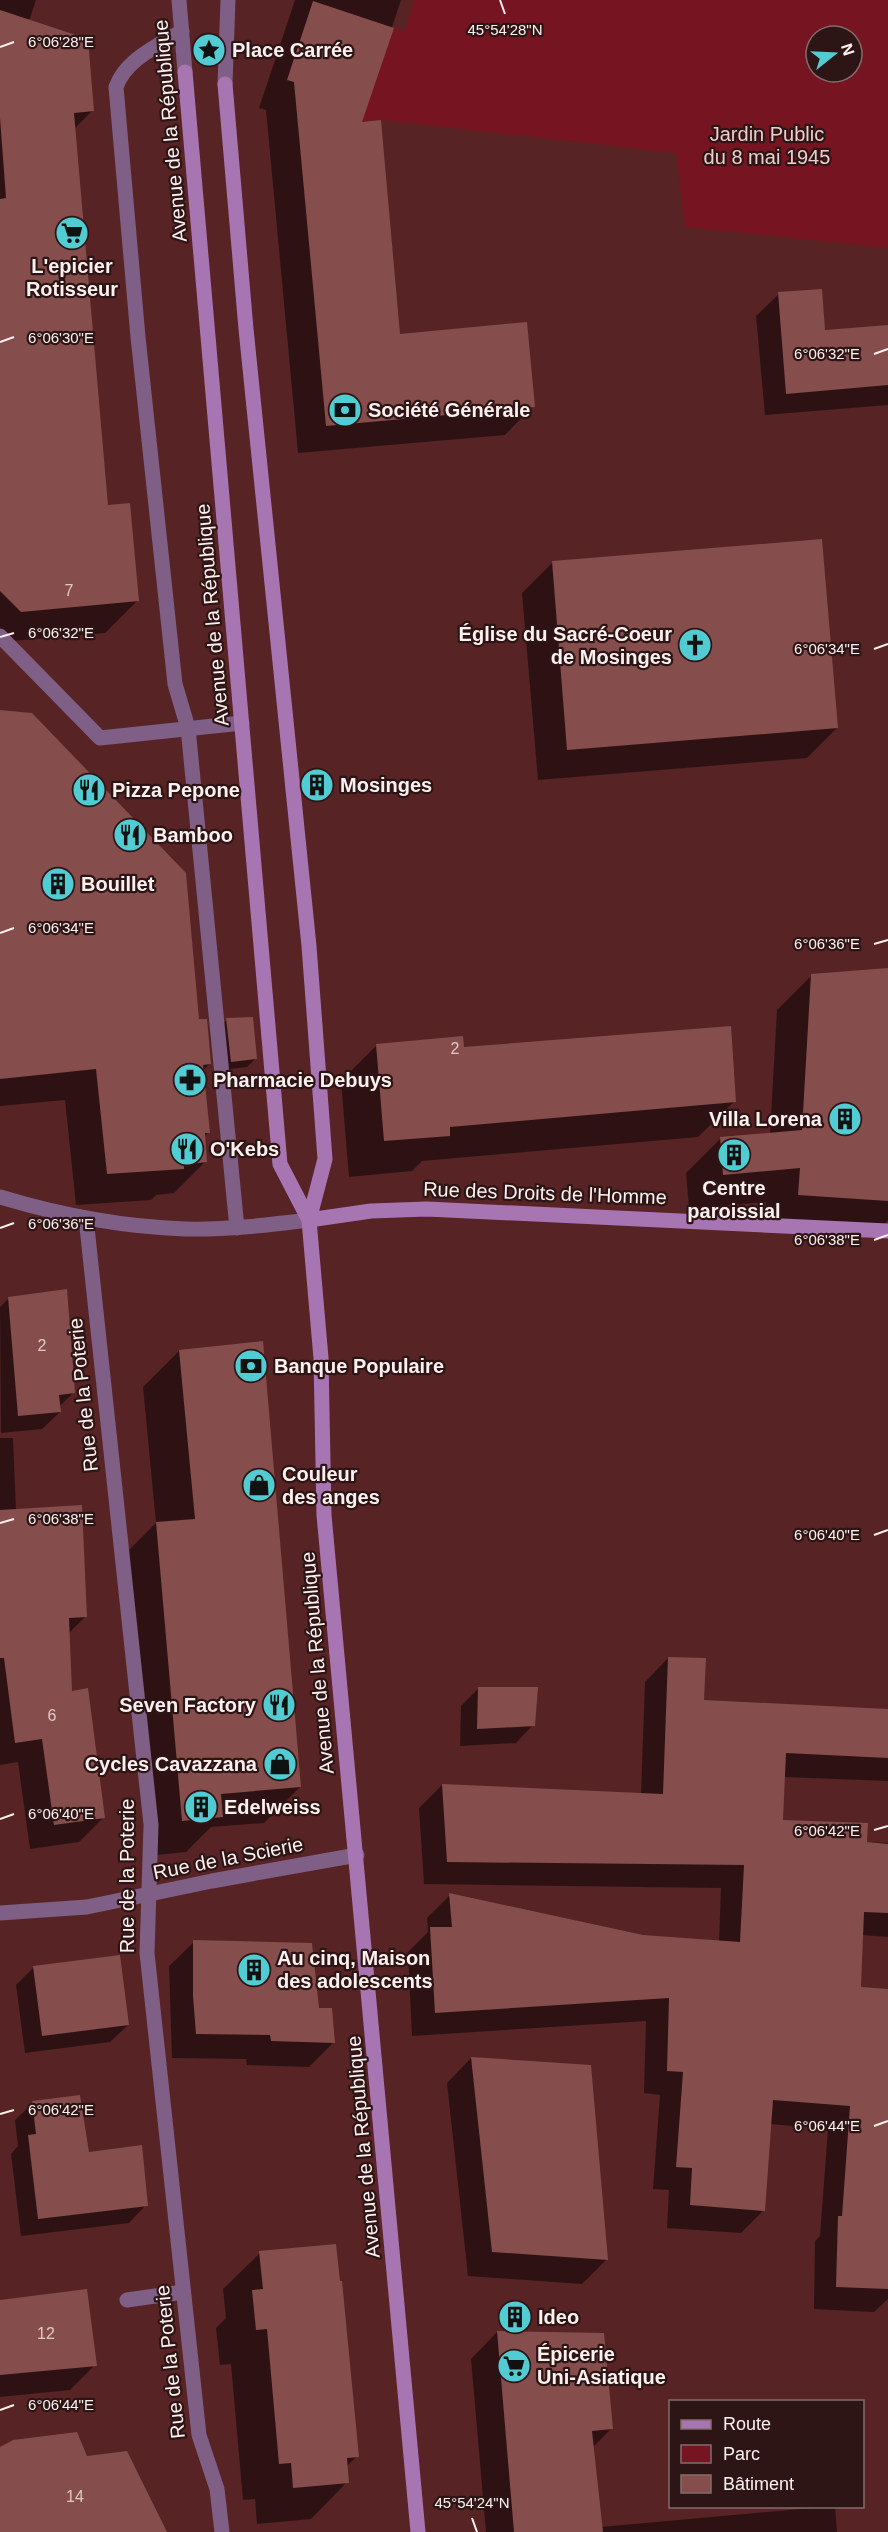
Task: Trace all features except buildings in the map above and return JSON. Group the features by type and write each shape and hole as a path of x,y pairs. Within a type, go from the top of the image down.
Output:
{"main road":[{"name":"Avenue de la République","path":"186,72 280,1164 309,1220"},
{"name":"Avenue de la République","path":"225,84 247,340 309,946 326,1159 309,1220 321,1358 324,1515 418,2532"},
{"name":"Rue des Droits de l'Homme","path":"309,1220 371,1211 427,1209 888,1231"}],"street":[{"name":"Avenue de la République","path":"179,0 186,72"},
{"name":"Avenue de la République","path":"225,84 228,0"},
{"path":"182,31 140,57 120,77 117,87 138,337 175,684 188,728 237,1228"},
{"path":"0,636 100,738 242,723"},
{"path":"0,1197 52,1212 86,1218 185,1229 237,1228 309,1220"},
{"name":"Rue de la Poterie","path":"86,1218 151,1825 147,1953 199,2435 217,2489 222,2532"},
{"name":"Rue de la Scierie","path":"0,1913 87,1907 357,1856"},
{"path":"127,2300 183,2292"}],"green space":[{"name":"Jardin Public du 8 mai 1945","path":"414,0 888,0 888,248 685,227 676,153 381,120 356,122 394,28 405,31"}],"place":[{"name":"Place Carrée","path":"209,50"},
{"name":"L'epicier Rotisseur","path":"72,233"},
{"name":"Société Générale","path":"345,410"},
{"name":"Église du Sacré-Coeur de Mosinges","path":"695,645"},
{"name":"Mosinges","path":"317,785"},
{"name":"Pizza Pepone","path":"89,790"},
{"name":"Bamboo","path":"130,835"},
{"name":"Bouillet","path":"58,884"},
{"name":"Pharmacie Debuys","path":"190,1080"},
{"name":"Villa Lorena","path":"845,1119"},
{"name":"O'Kebs","path":"187,1149"},
{"name":"Centre paroissial","path":"734,1155"},
{"name":"Banque Populaire","path":"251,1366"},
{"name":"Couleur des anges","path":"259,1485"},
{"name":"Seven Factory","path":"279,1705"},
{"name":"Cycles Cavazzana","path":"280,1764"},
{"name":"Edelweiss","path":"201,1807"},
{"name":"Au cinq, Maison des adolescents","path":"254,1970"},
{"name":"Ideo","path":"515,2317"},
{"name":"Épicerie Uni-Asiatique","path":"514,2366"}]}
